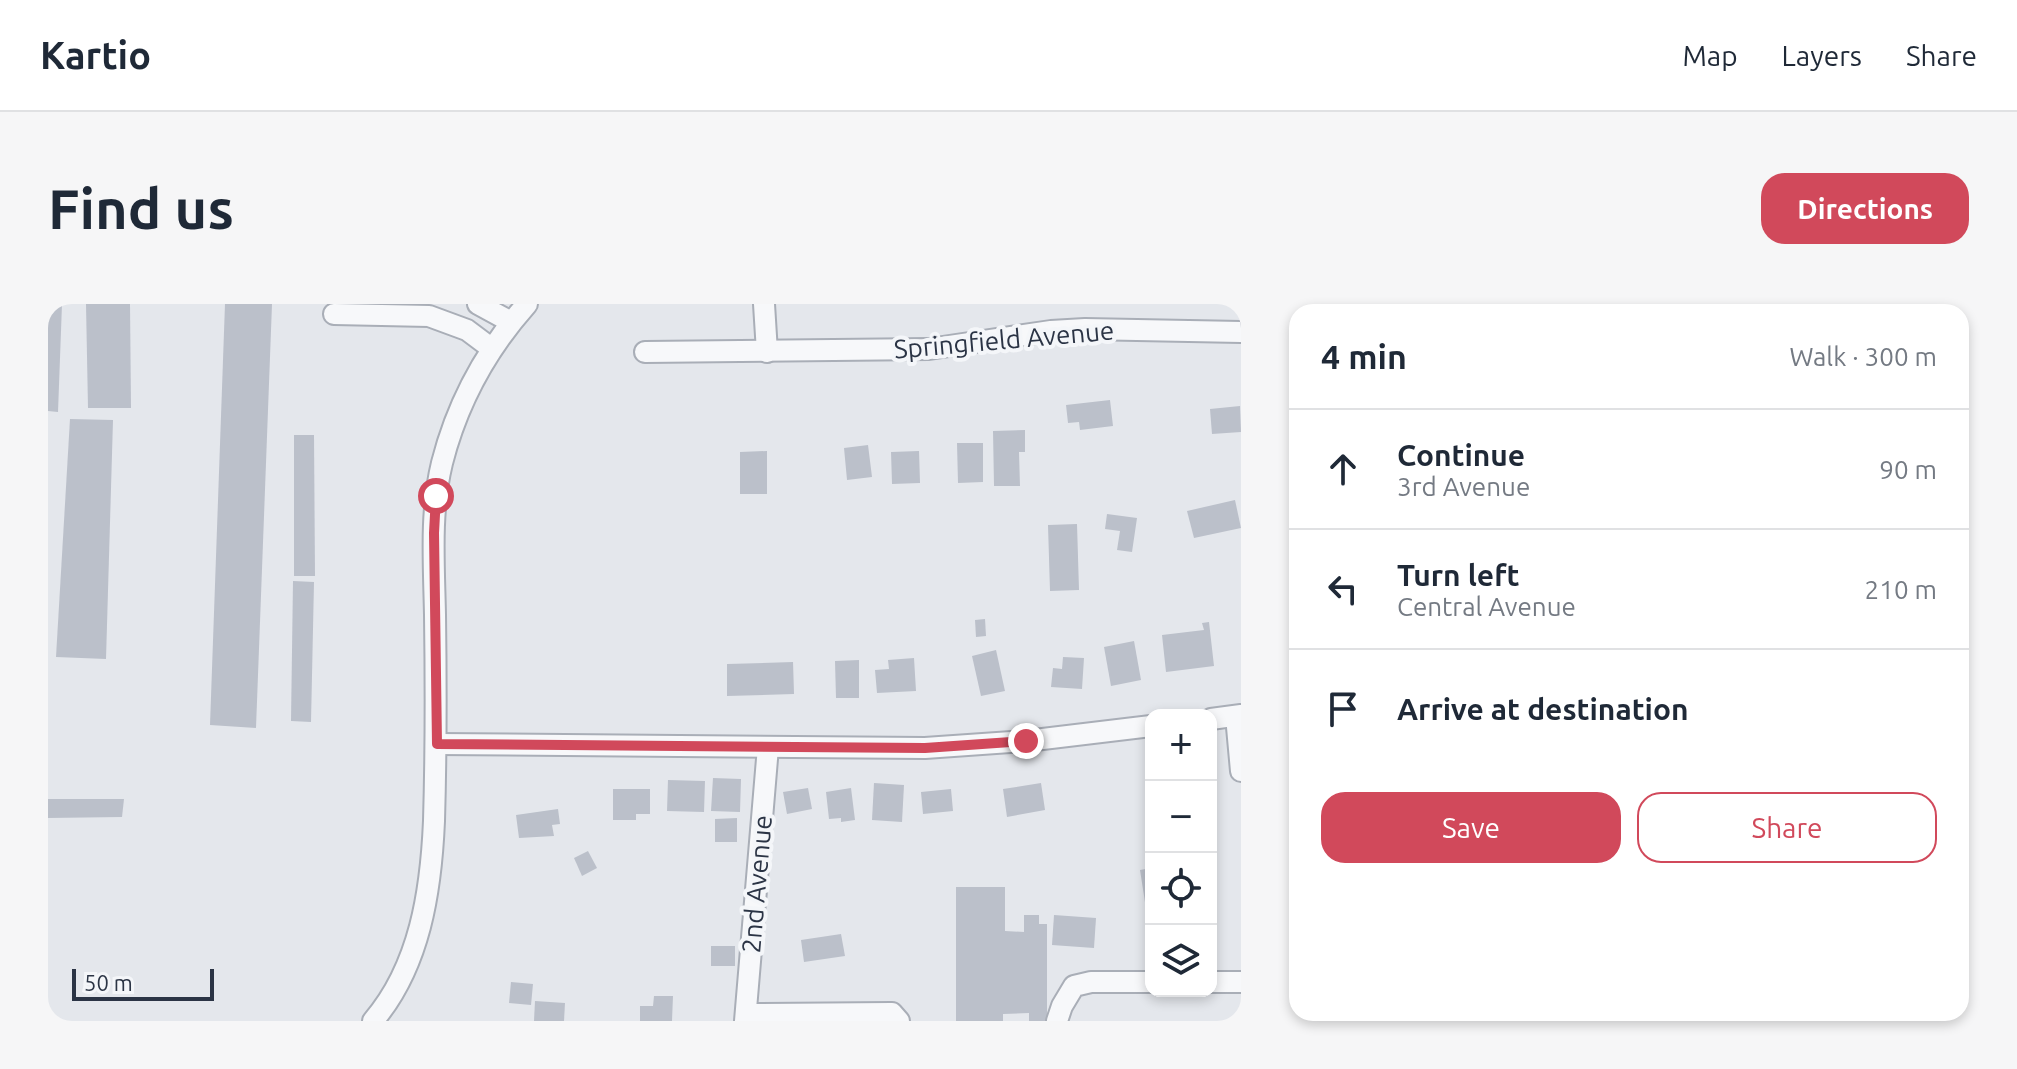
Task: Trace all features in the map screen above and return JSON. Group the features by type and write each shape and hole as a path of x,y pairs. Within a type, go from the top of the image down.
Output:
{"street":[{"path":"478,304 511,322"},
{"path":"373,1021 396,988 414,947 431,874 437,744 434,533 442,463 454,427 491,348 527,304"},
{"path":"764,304 767,352"},
{"path":"334,314 429,316 467,330 491,348"},
{"name":"Springfield Avenue","path":"645,352 929,349 1085,329 1241,332"},
{"path":"1217,718 1238,716 1241,771"},
{"path":"437,744 925,748 1026,741 1145,727"},
{"name":"2nd Avenue","path":"745,1017 768,747"},
{"path":"1057,1021 1074,986 1091,982 1145,982"},
{"path":"1217,982 1241,982"},
{"path":"745,1017 892,1013 899,1021"}],"building":[{"path":"48,304 62,304 58,412 48,411"},
{"path":"86,304 130,304 131,408 88,408"},
{"path":"225,304 272,304 256,728 210,725"},
{"path":"1110,400 1113,426 1080,430 1079,422 1068,423 1066,405"},
{"path":"1240,406 1241,432 1212,434 1210,409"},
{"path":"70,419 113,420 106,659 56,657"},
{"path":"1025,430 1025,452 1019,452 1020,486 994,486 993,431"},
{"path":"294,435 314,435 315,576 294,576"},
{"path":"957,443 983,443 983,482 958,483"},
{"path":"868,445 872,477 847,480 844,448"},
{"path":"767,451 767,494 740,494 740,452"},
{"path":"919,451 920,483 892,484 891,452"},
{"path":"1235,500 1241,528 1194,538 1187,511"},
{"path":"1107,514 1137,518 1132,552 1117,550 1120,531 1105,529"},
{"path":"1077,524 1079,590 1050,591 1048,525"},
{"path":"293,581 314,582 311,722 291,721"},
{"path":"985,619 986,636 976,637 975,620"},
{"path":"1209,622 1214,666 1166,672 1162,635 1204,630 1202,623"},
{"path":"1134,641 1141,680 1111,686 1104,647"},
{"path":"996,650 1005,691 981,696 972,656"},
{"path":"1063,657 1084,658 1082,689 1051,687 1053,668 1062,669"},
{"path":"914,658 916,691 877,693 875,670 889,669 888,660"},
{"path":"859,660 859,698 836,698 835,661"},
{"path":"793,662 794,694 727,696 727,664"},
{"path":"713,778 741,779 740,812 711,811"},
{"path":"668,780 705,781 704,812 667,811"},
{"path":"874,783 904,785 902,822 872,820"},
{"path":"1041,783 1045,810 1007,817 1003,789"},
{"path":"808,788 812,809 787,814 783,792"},
{"path":"851,788 855,820 841,822 841,818 829,819 826,792"},
{"path":"613,789 650,789 650,814 636,814 636,820 613,820"},
{"path":"951,789 953,811 923,814 921,792"},
{"path":"48,799 124,799 122,817 48,818"},
{"path":"558,809 560,824 552,825 554,836 519,838 516,815"},
{"path":"737,818 737,842 715,842 715,819"},
{"path":"588,851 597,868 582,876 574,858"},
{"path":"1145,869 1145,902 1140,870"},
{"path":"956,887 1005,887 1005,931 1024,932 1024,915 1039,915 1039,924 1047,924 1047,1021 1029,1021 1029,1013 1003,1014 1003,1021 956,1021"},
{"path":"1054,915 1096,918 1094,948 1052,945"},
{"path":"841,934 845,956 804,962 801,940"},
{"path":"711,946 735,946 735,966 711,966"},
{"path":"511,982 533,984 531,1005 509,1003"},
{"path":"654,996 673,996 672,1021 640,1021 640,1006 653,1006"},
{"path":"535,1001 565,1003 564,1021 534,1021"}],"route":[{"path":"436,496 437,744 925,748 1026,741"}]}
